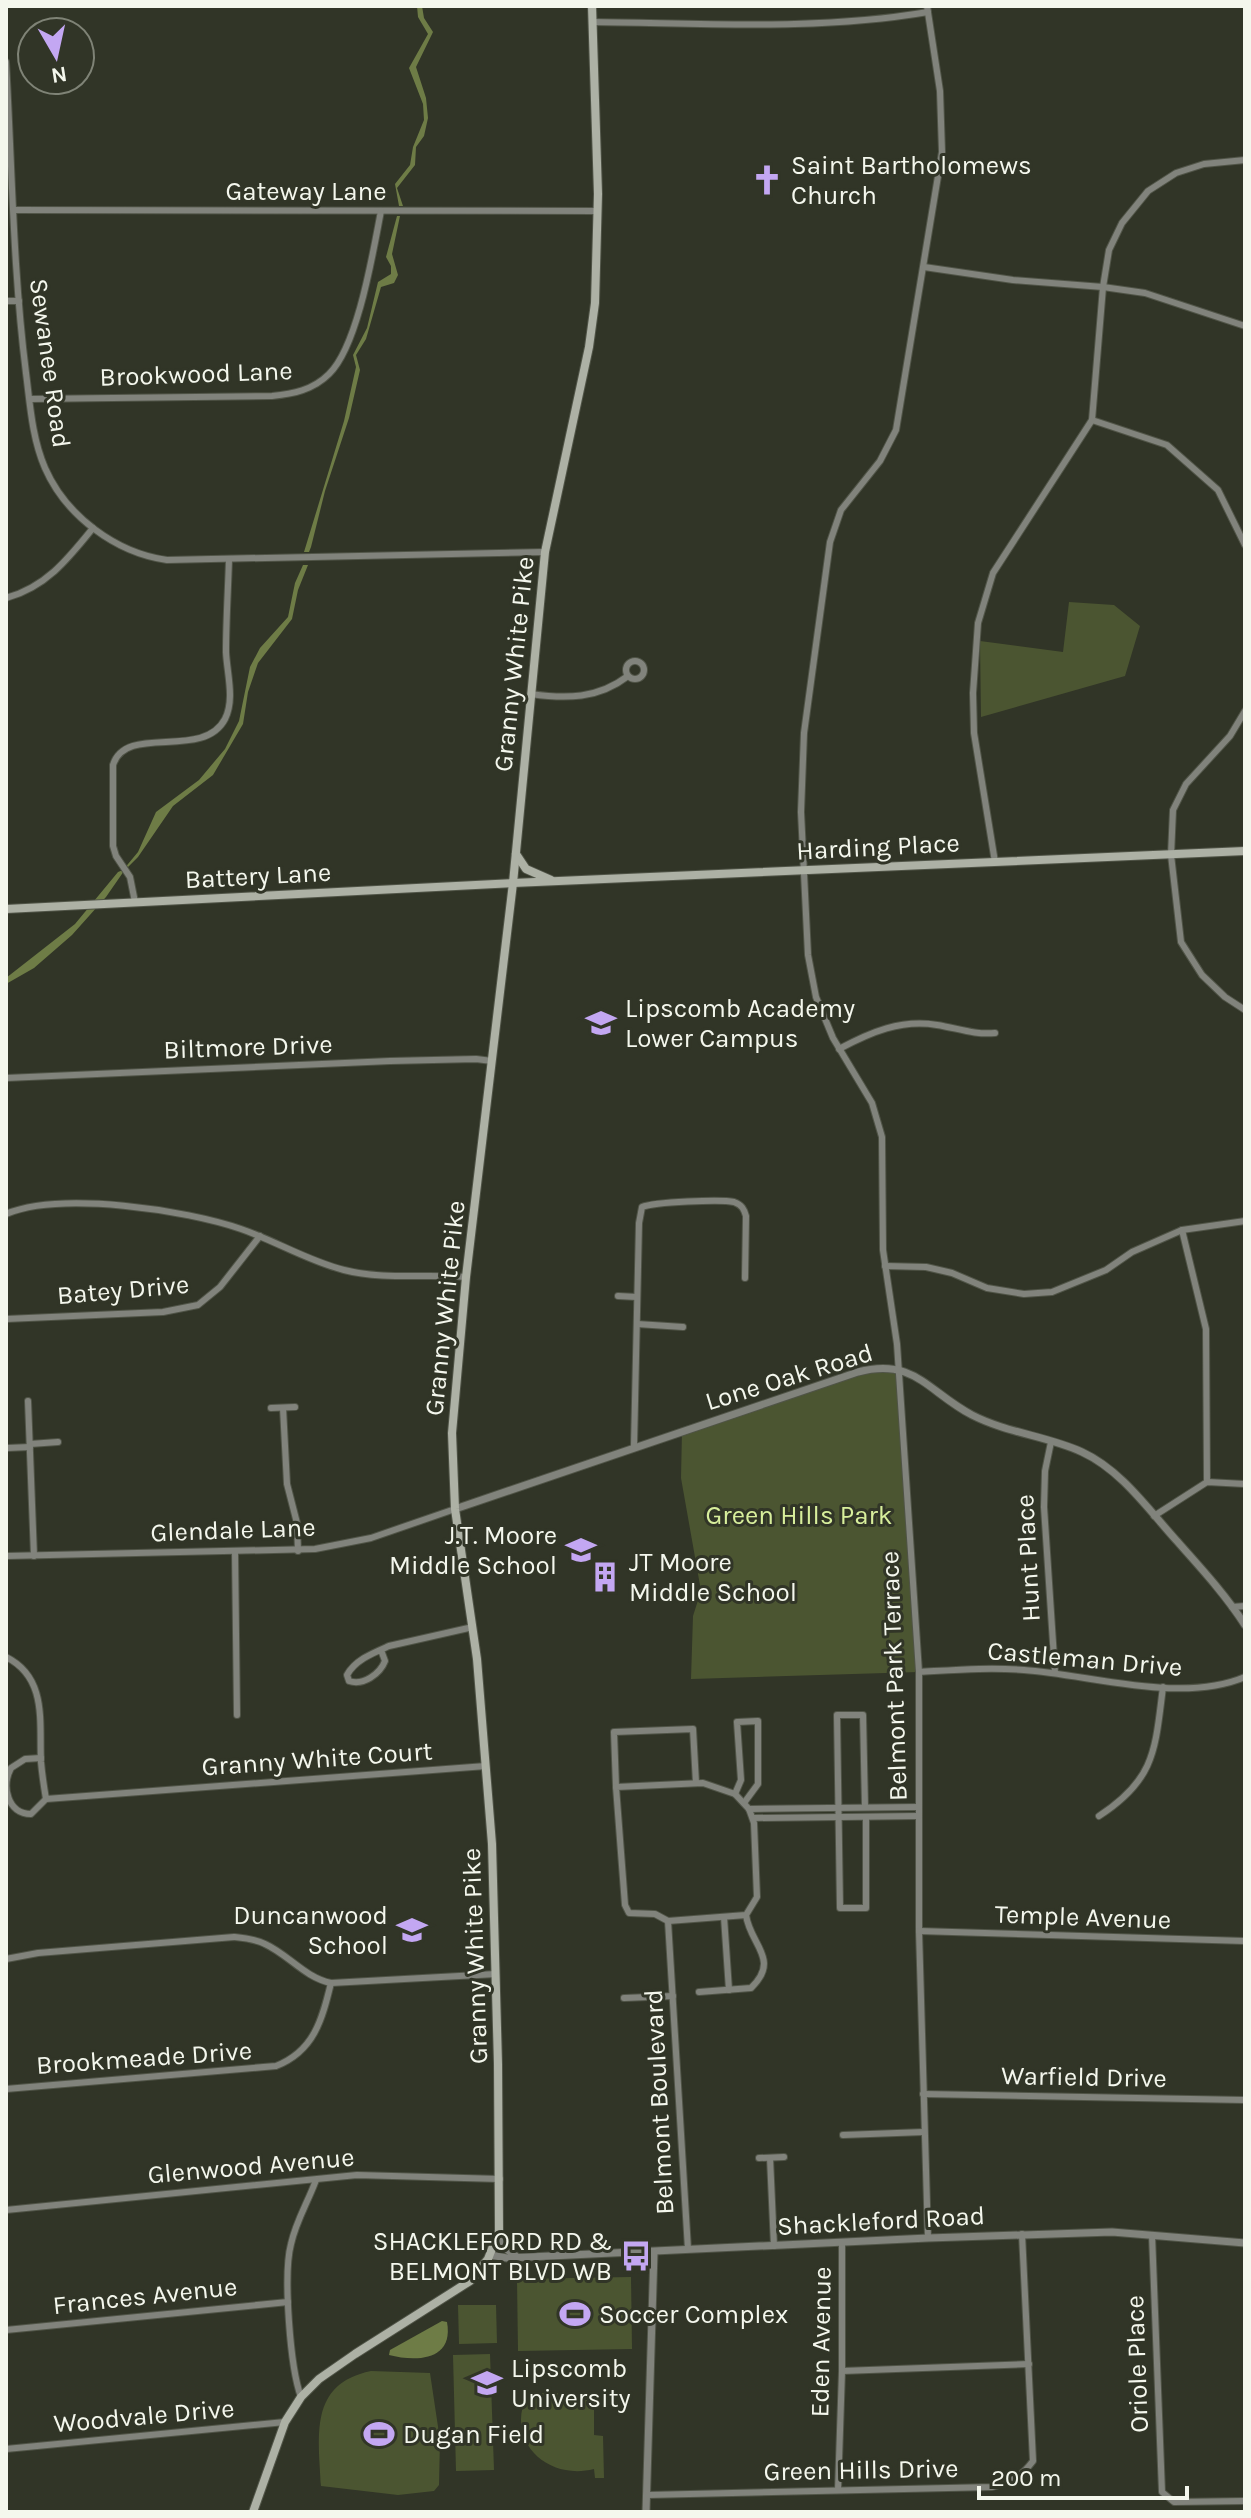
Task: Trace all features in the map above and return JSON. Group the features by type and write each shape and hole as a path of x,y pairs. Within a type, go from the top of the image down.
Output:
{"main road":[{"name":"Granny White Pike","path":"253,2512 285,2422 301,2397 319,2379 355,2354 462,2287 477,2274 490,2255 499,2231 493,1853 473,1627 455,1509 453,1424 466,1277 513,883 545,552 591,335 597,284 592,6"},
{"name":"Harding Place","path":"513,883 1245,851"},
{"path":"516,854 526,869 555,882"},
{"name":"Battery Lane","path":"6,909 513,883"}],"street":[{"path":"592,22 774,25 867,20 927,9"},
{"name":"Belmont Park Terrace","path":"927,9 939,81 943,139 938,184 896,430 880,461 841,510 830,542 802,748 801,812 810,972 822,1014 839,1049 868,1094 879,1122 885,1266 897,1344 919,1672 919,1931 928,2238"},
{"name":"Sewanee Road","path":"6,62 19,301 38,446 48,475 68,503 93,528 118,544 152,557 175,561 545,552"},
{"path":"995,862 973,720 978,623 993,573 1092,420 1103,287 1109,250 1122,223 1148,191 1176,173 1204,164 1245,160"},
{"name":"Gateway Lane","path":"14,210 598,211"},
{"name":"Brookwood Lane","path":"30,399 272,396 297,393 313,386 332,371 349,341 381,211"},
{"path":"924,267 1013,280 1145,293 1245,326"},
{"path":"6,301 19,301"},
{"path":"1092,420 1167,445 1218,490 1245,545"},
{"path":"6,598 48,578 66,562 93,528"},
{"path":"135,902 130,877 113,846 111,780 115,758 129,747 204,737 218,728 226,715 229,703 229,560"},
{"path":"531,694 569,698 587,696 613,686 628,676"},
{"path":"1245,711 1230,736 1186,784 1173,810 1171,855 1181,942 1202,975 1225,997 1245,1010"},
{"path":"839,1049 882,1029 908,1023 940,1025 982,1034 995,1033"},
{"name":"Biltmore Drive","path":"6,1078 390,1061 492,1061"},
{"path":"634,1446 642,1207 648,1204 725,1201 742,1206 746,1216 745,1278"},
{"path":"6,1214 37,1206 105,1205 198,1218 260,1236 303,1256 350,1271 389,1276 424,1274 466,1277"},
{"path":"885,1266 926,1267 952,1273 987,1288 1024,1294 1052,1292 1091,1277 1132,1252 1182,1230 1245,1221"},
{"path":"1182,1230 1206,1329 1207,1482"},
{"name":"Batey Drive","path":"6,1319 153,1312 198,1305 220,1287 260,1236"},
{"path":"618,1296 637,1297"},
{"path":"637,1324 683,1327"},
{"name":"Lone Oak Road","path":"455,1509 858,1372 898,1368 975,1416 1005,1429 1079,1451 1099,1461 1154,1516 1245,1625"},
{"path":"28,1401 34,1556"},
{"path":"271,1408 295,1407"},
{"path":"283,1408 287,1484 297,1523 298,1551"},
{"path":"7,1448 58,1442"},
{"name":"Hunt Place","path":"1051,1442 1044,1499 1055,1673"},
{"path":"1154,1516 1207,1482 1245,1484"},
{"name":"Glendale Lane","path":"6,1556 298,1551 356,1542 455,1509"},
{"path":"235,1552 237,1715"},
{"path":"1232,1607 1245,1606"},
{"path":"381,1650 385,1661 381,1668 363,1682 349,1681 347,1675 351,1668 381,1650 398,1643 473,1627"},
{"path":"6,1657 20,1667 39,1694 46,1799 31,1814 17,1812 12,1807 7,1786 11,1768 25,1759 41,1758"},
{"name":"Castleman Drive","path":"919,1672 994,1668 1200,1689 1245,1677"},
{"path":"1099,1816 1129,1794 1149,1765 1156,1742 1163,1687"},
{"path":"865,1807 863,1715 837,1715 840,1908 866,1908 866,1817"},
{"path":"735,1794 741,1776 737,1722 758,1721 758,1784 747,1806"},
{"path":"696,1783 693,1729 614,1732 626,1909 631,1914 655,1914 668,1921 746,1915"},
{"name":"Granny White Court","path":"46,1799 486,1766"},
{"path":"616,1787 715,1785 735,1794 753,1818 757,1897 746,1915 749,1930 765,1961 754,1986 699,1992"},
{"path":"747,1806 919,1807"},
{"path":"753,1818 919,1816"},
{"path":"724,1917 729,1990"},
{"name":"Belmont Boulevard","path":"668,1921 688,2249"},
{"name":"Temple Avenue","path":"919,1931 1245,1941"},
{"path":"6,1959 38,1953 234,1937 254,1939 268,1945 311,1976 331,1983 496,1974"},
{"name":"Brookmeade Drive","path":"6,2089 276,2066 303,2051 313,2038 321,2022 331,1983"},
{"path":"624,1998 673,1996"},
{"name":"Warfield Drive","path":"923,2094 1245,2100"},
{"path":"843,2135 924,2132"},
{"path":"759,2158 784,2157"},
{"path":"770,2158 774,2246"},
{"name":"Glenwood Avenue","path":"6,2210 372,2175 500,2179"},
{"path":"301,2397 296,2381 287,2269 291,2243 316,2180"},
{"path":"499,2231 505,2248 519,2258"},
{"name":"Shackleford Road","path":"490,2255 519,2258 1112,2232 1245,2243"},
{"name":"Green Hills Drive","path":"647,2495 992,2487 1023,2475 1033,2461 1022,2234"},
{"name":"Oriole Place","path":"1152,2235 1162,2492 1174,2502 1245,2501"},
{"name":"Eden Avenue","path":"838,2490 842,2242"},
{"name":"Belmont Boulevard","path":"646,2512 654,2252"},
{"name":"Frances Avenue","path":"6,2330 288,2302"},
{"path":"842,2371 1029,2364"},
{"name":"Woodvale Drive","path":"6,2449 285,2422"}],"green space":[{"path":"1069,602 1114,605 1140,626 1125,676 981,717 980,641 1063,652"},
{"name":"Green Hills Park","path":"898,1368 919,1672 691,1679 693,1616 701,1591 681,1478 682,1431 858,1372"},
{"name":"Soccer Complex","path":"631,2277 632,2349 518,2351 517,2279"},
{"path":"458,2305 496,2305 497,2343 459,2344"},
{"path":"490,2354 494,2470 456,2471 453,2355"},
{"name":"Dugan Field","path":"371,2371 430,2373 440,2440 439,2485 434,2491 398,2495 321,2486 319,2432 327,2400 336,2388 351,2378"},
{"path":"558,2393 559,2400 589,2400 594,2405 594,2435 603,2436 604,2478 595,2478 594,2469 561,2469 535,2454 526,2442 522,2412 527,2395"}],"shaded area":[{"path":"417,6 422,6 424,18 433,32 416,67 426,98 428,118 424,136 416,147 415,165 397,188 403,206 399,206 395,184 410,165 413,147 424,120 423,104 409,68 428,34 418,17"},
{"path":"397,216 400,216 392,254 398,275 394,283 381,287 366,339 356,355 360,370 349,418 311,547 309,552 304,552 344,421 356,367 353,355 367,328 378,282 391,274 386,257"},
{"path":"303,565 308,565 298,590 292,619 258,663 248,692 243,724 213,775 173,806 138,857 72,935 34,968 6,984 6,978 75,924 138,852 156,812 199,780 225,749 239,721 250,667 260,648 288,617 295,583"},
{"path":"442,2321 447,2322 448,2335 439,2351 421,2358 389,2355 390,2350"}],"place":[{"name":"Saint Bartholomews Church","path":"767,180"},
{"name":"Lipscomb Academy Lower Campus","path":"601,1023"},
{"name":"J.T. Moore Middle School","path":"581,1550"},
{"name":"JT Moore Middle School","path":"605,1577"},
{"name":"Duncanwood School","path":"412,1930"},
{"name":"SHACKLEFORD RD & BELMONT BLVD WB","path":"636,2256"},
{"name":"Soccer Complex","path":"575,2314"},
{"name":"Lipscomb University","path":"487,2383"},
{"name":"Dugan Field","path":"379,2434"}]}
